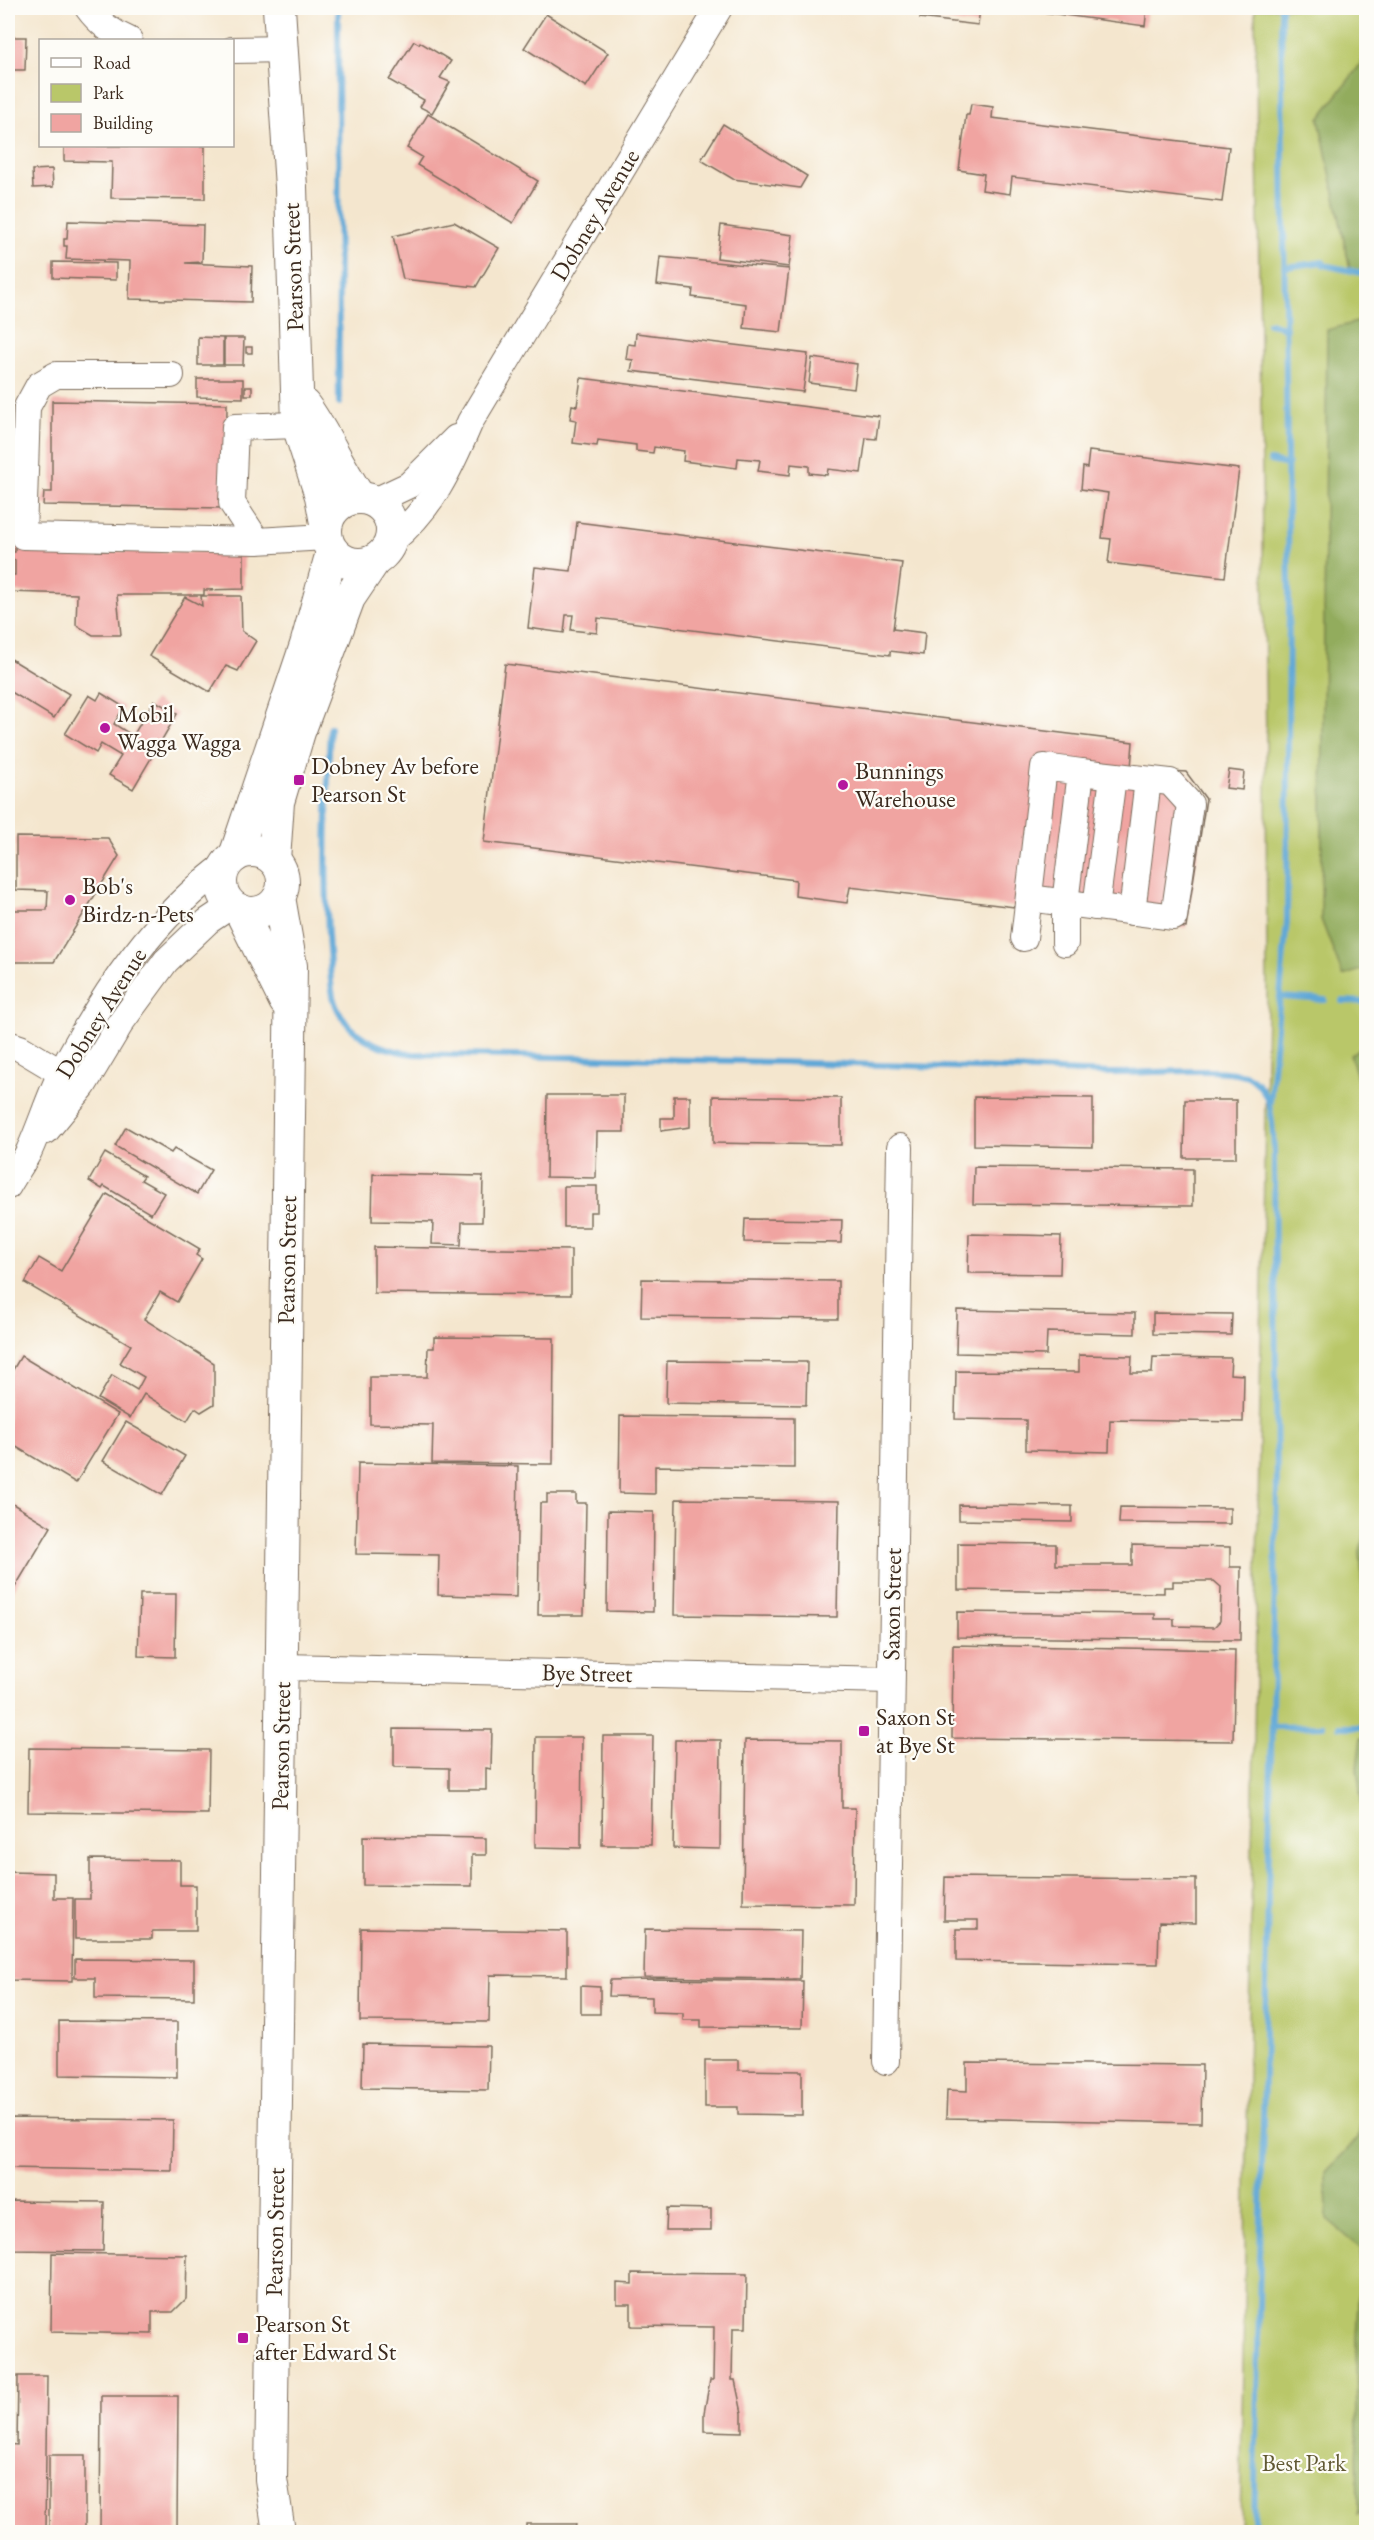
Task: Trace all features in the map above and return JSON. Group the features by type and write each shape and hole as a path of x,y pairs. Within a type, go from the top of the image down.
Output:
{"main road":[{"name":"Pearson Street","path":"279,8 283,49 298,411 321,496 328,537"},
{"path":"298,411 317,424 343,474 368,499 388,514 393,532 382,551 365,564 347,562 328,537"},
{"path":"231,859 255,851 273,860 283,880 279,897 273,904 257,912 236,908 222,890 221,880 231,859 306,645 331,513 339,504 368,499"},
{"name":"Dobney Avenue","path":"273,860 278,802 299,732 349,598 382,551"},
{"name":"Pearson Street","path":"279,897 291,966 271,2479 279,2532"},
{"name":"Pearson Street","path":"236,908 290,1013"},
{"name":"Pearson Street","path":"260,2532 271,2479"}],"street":[{"path":"88,8 96,19 115,34 127,39"},
{"name":"Dobney Avenue","path":"382,551 428,506 444,480 470,422 719,8"},
{"path":"234,50 283,49"},
{"path":"171,375 56,375 39,386 27,406 23,536 257,541 328,537"},
{"path":"257,541 232,503 235,427 298,411"},
{"name":"Dobney Avenue","path":"368,499 409,486 470,422"},
{"path":"1024,938 1044,767 1170,782 1190,804 1174,917 1029,898"},
{"path":"1065,943 1065,903 1081,772"},
{"path":"1096,907 1113,777"},
{"path":"1132,912 1149,780"},
{"name":"Dobney Avenue","path":"8,1186 28,1152 62,1072 124,969 177,905 231,859"},
{"path":"28,1152 83,1086 122,1021 166,961 195,933 236,908"},
{"path":"8,1044 20,1048 83,1086"},
{"name":"Saxon Street","path":"886,2061 900,1147"},
{"name":"Bye Street","path":"282,1667 891,1680"}],"green space":[{"name":"Best Park","path":"1255,8 1366,8 1366,2532 1240,2532 1267,1002 1266,741"},
{"path":"1366,57 1366,270 1350,270 1319,119"},
{"path":"1361,321 1366,345 1366,968 1343,976 1321,919 1327,330"},
{"path":"1366,1043 1366,1103 1350,1055"},
{"path":"1366,1366 1366,1450 1361,1431"},
{"path":"1366,1522 1366,1622 1360,1552"},
{"path":"1361,1738 1366,1738 1366,1944 1364,1821 1357,1768"},
{"path":"1366,2097 1366,2507 1358,2514 1356,2340 1361,2248 1327,2220 1326,2172 1358,2138"}],"building":[{"path":"921,8 980,8 978,25 920,18"},
{"path":"1012,8 1147,8 1145,26"},
{"path":"546,14 608,53 586,87 524,48"},
{"path":"8,37 26,37 25,70 8,70"},
{"path":"414,41 419,44 420,42 451,61 440,78 450,82 432,113 420,107 424,100 389,80"},
{"path":"971,104 993,107 992,118 1229,147 1222,202 1012,177 1010,194 982,190 984,174 959,170 966,115 969,115"},
{"path":"428,114 538,181 513,223 417,165 422,157 407,148"},
{"path":"723,124 807,176 800,188 733,179 701,160"},
{"path":"64,147 205,147 205,199 111,198 112,162 64,161"},
{"path":"52,169 53,187 33,188 32,170"},
{"path":"68,221 203,225 202,262 185,263 252,266 251,302 129,299 130,261 66,259 67,246 64,246 64,239 67,239"},
{"path":"454,222 499,248 476,287 403,279 393,236"},
{"path":"721,225 793,235 789,267 717,258"},
{"path":"660,257 789,269 781,332 744,328 746,304 692,297 693,289 657,285"},
{"path":"53,262 116,263 116,280 53,278"},
{"path":"636,333 808,354 803,392 631,371 633,360 626,359 628,344 635,345"},
{"path":"198,337 223,338 223,365 198,365"},
{"path":"224,338 244,338 243,365 224,365"},
{"path":"246,347 252,347 252,353 246,353"},
{"path":"812,358 857,364 854,389 809,383"},
{"path":"581,378 879,416 876,439 866,438 861,473 828,469 827,475 809,473 809,466 791,464 790,475 758,471 760,460 738,458 737,468 683,461 684,451 654,447 653,453 636,451 636,445 598,440 597,446 573,443 576,420 570,419 572,405 577,406"},
{"path":"197,379 243,379 243,398 197,397"},
{"path":"245,387 252,387 252,395 245,395"},
{"path":"52,401 227,404 226,493 223,508 43,505 44,492 52,492"},
{"path":"1089,451 1239,469 1225,577 1108,563 1111,539 1102,538 1108,493 1081,489 1083,467 1087,468"},
{"path":"577,522 902,563 893,629 925,633 923,655 890,651 890,655 598,618 597,633 571,630 573,615 566,615 564,633 528,628 535,567 571,571"},
{"path":"15,547 96,547 96,551 244,552 244,589 204,590 204,595 117,595 121,635 93,635 76,625 77,594 8,592 8,575 15,575 15,560 9,560 9,552 15,552"},
{"path":"201,596 241,596 242,631 256,641 238,671 226,666 210,692 149,656 185,597 202,606"},
{"path":"11,659 69,694 54,718 8,690 8,665"},
{"name":"Bunnings Warehouse","path":"505,664 1133,742 1131,768 1186,772 1206,799 1186,928 850,887 847,903 795,896 796,880 484,842"},
{"path":"101,693 124,707 114,724 133,736 154,700 177,714 133,789 109,775 121,756 101,744 96,753 65,734 89,695 97,700"},
{"path":"1229,770 1244,772 1242,790 1226,788"},
{"name":"Bob's Birdz-n-Pets","path":"16,837 108,838 119,856 54,962 12,962 12,910 47,910 48,891 16,890"},
{"path":"547,1095 624,1095 624,1132 597,1132 596,1178 546,1177"},
{"path":"674,1096 690,1096 690,1127 661,1131 661,1118 674,1118"},
{"path":"713,1096 841,1098 841,1145 713,1143"},
{"path":"974,1097 1093,1098 1093,1147 974,1145"},
{"path":"1185,1100 1236,1100 1236,1158 1184,1158"},
{"path":"126,1127 171,1153 174,1149 211,1170 197,1194 115,1146"},
{"path":"105,1153 144,1176 141,1180 164,1193 151,1214 104,1186 102,1189 89,1181"},
{"path":"974,1167 1193,1169 1193,1206 973,1204"},
{"path":"373,1174 483,1176 482,1222 462,1222 461,1245 432,1244 433,1222 372,1221"},
{"path":"564,1186 597,1186 597,1212 590,1212 590,1227 564,1227"},
{"path":"107,1194 200,1249 196,1255 202,1259 177,1302 160,1292 144,1319 214,1363 214,1404 201,1412 195,1408 187,1421 144,1394 130,1418 98,1399 112,1375 137,1390 144,1377 120,1363 131,1345 25,1283 39,1258 61,1271"},
{"path":"745,1219 842,1220 841,1243 744,1242"},
{"path":"969,1234 1061,1236 1060,1274 968,1273"},
{"path":"374,1247 571,1250 571,1295 374,1293"},
{"path":"642,1279 838,1281 838,1319 641,1317"},
{"path":"957,1310 1135,1313 1135,1334 1047,1332 1046,1355 956,1353"},
{"path":"1153,1313 1232,1314 1231,1335 1153,1334"},
{"path":"434,1337 554,1338 553,1464 432,1463 433,1425 370,1424 370,1377 427,1377 428,1348 434,1348"},
{"path":"1079,1355 1132,1356 1131,1373 1152,1373 1153,1357 1231,1358 1230,1374 1244,1375 1243,1422 1110,1420 1109,1452 1026,1450 1026,1420 955,1419 956,1371 1079,1372"},
{"path":"21,1356 118,1414 76,1483 8,1442 8,1378"},
{"path":"667,1361 807,1362 806,1405 666,1403"},
{"path":"620,1416 794,1418 794,1468 655,1466 655,1494 619,1493"},
{"path":"126,1422 185,1456 162,1495 103,1461"},
{"path":"358,1463 518,1466 516,1597 438,1595 439,1555 356,1554"},
{"path":"547,1494 576,1494 576,1503 586,1503 584,1615 538,1615 540,1503 547,1503"},
{"path":"676,1499 839,1501 837,1617 674,1615"},
{"path":"8,1501 51,1527 8,1599"},
{"path":"959,1505 1072,1506 1072,1522 959,1520"},
{"path":"1120,1507 1230,1508 1230,1524 1119,1523"},
{"path":"608,1511 654,1512 653,1612 607,1611"},
{"path":"958,1543 1056,1544 1056,1565 1132,1565 1132,1545 1230,1547 1230,1567 1241,1567 1240,1640 957,1637 957,1612 1155,1614 1155,1619 1174,1619 1174,1626 1214,1627 1220,1621 1221,1587 1214,1581 1173,1581 1173,1587 1164,1587 1164,1593 958,1590"},
{"path":"140,1594 176,1594 175,1657 138,1656"},
{"path":"953,1645 1235,1650 1233,1741 952,1738"},
{"path":"394,1729 492,1730 491,1769 486,1768 486,1790 449,1790 449,1768 394,1767"},
{"path":"603,1736 653,1736 651,1845 602,1845"},
{"path":"536,1737 582,1737 581,1848 535,1847"},
{"path":"675,1740 721,1740 720,1849 673,1848"},
{"path":"745,1740 842,1741 842,1808 855,1808 854,1905 743,1904"},
{"path":"29,1748 209,1750 208,1814 28,1812"},
{"path":"363,1836 486,1838 486,1855 472,1855 472,1886 363,1885"},
{"path":"90,1859 180,1860 180,1885 196,1885 196,1931 152,1931 152,1939 75,1939 75,1899 90,1899"},
{"path":"8,1872 54,1873 54,1898 73,1898 72,1981 8,1980"},
{"path":"945,1877 1196,1879 1196,1923 1159,1922 1158,1964 956,1961 956,1929 978,1929 978,1920 944,1920"},
{"path":"361,1928 567,1931 567,1976 490,1975 489,2022 360,2021"},
{"path":"645,1929 801,1931 800,1979 644,1977"},
{"path":"75,1959 194,1960 194,1999 95,1998 95,1978 75,1978"},
{"path":"610,1980 803,1981 802,2028 701,2027 701,2020 683,2020 683,2013 652,2012 652,1997 609,1996"},
{"path":"581,1986 600,1987 600,2014 581,2014"},
{"path":"59,2021 177,2022 177,2077 59,2075"},
{"path":"363,2044 489,2046 488,2090 362,2088"},
{"path":"705,2060 738,2060 738,2070 802,2071 802,2115 738,2114 738,2107 705,2107"},
{"path":"967,2063 1202,2065 1201,2123 946,2118 947,2090 967,2091"},
{"path":"8,2118 173,2120 172,2171 8,2168"},
{"path":"8,2201 104,2202 103,2251 8,2250"},
{"path":"667,2208 711,2209 711,2230 666,2230"},
{"path":"52,2253 187,2255 186,2299 173,2312 152,2312 152,2334 51,2332"},
{"path":"632,2273 747,2274 746,2328 733,2328 732,2380 735,2380 742,2413 742,2432 704,2431 704,2413 710,2380 713,2380 714,2327 631,2326 631,2304 617,2304 617,2283 632,2284"},
{"path":"18,2376 47,2376 45,2532 8,2532 8,2444 17,2445"},
{"path":"101,2396 178,2396 177,2532 100,2532"},
{"path":"49,2455 85,2455 85,2532 49,2532"},
{"path":"526,2524 576,2524 575,2532 526,2532"}],"waterway":[{"path":"338,8 339,403"},
{"path":"1270,1103 1287,921 1289,591 1281,8"},
{"path":"1286,267 1323,262 1324,265 1366,274"},
{"path":"1269,323 1286,328"},
{"path":"1270,461 1288,465"},
{"path":"330,727 326,867 332,989 335,1003 344,1020 360,1036 380,1046 413,1054 848,1064 1109,1073 1206,1071 1241,1074 1251,1078 1264,1092 1272,1120 1274,1149 1277,1489 1254,2532"},
{"path":"1281,997 1325,1000"},
{"path":"1342,1001 1366,1002"},
{"path":"1272,1727 1323,1726"},
{"path":"1340,1727 1366,1727"}],"place":[{"name":"Mobil Wagga Wagga","path":"105,728"},
{"name":"Dobney Av before Pearson St","path":"299,780"},
{"name":"Bunnings Warehouse","path":"843,785"},
{"name":"Bob's Birdz-n-Pets","path":"70,900"},
{"name":"Saxon St at Bye St","path":"864,1731"},
{"name":"Pearson St after Edward St","path":"243,2338"}]}
